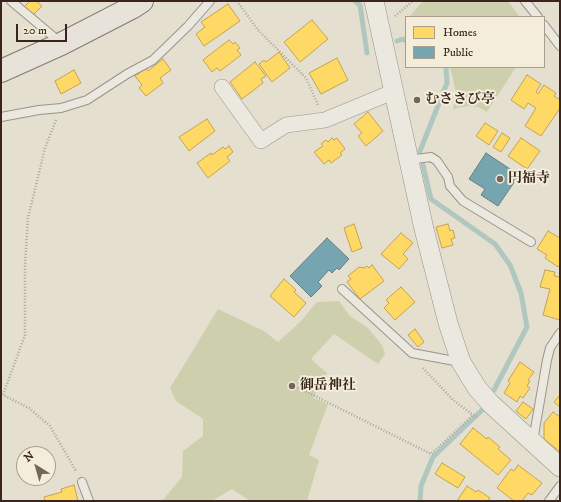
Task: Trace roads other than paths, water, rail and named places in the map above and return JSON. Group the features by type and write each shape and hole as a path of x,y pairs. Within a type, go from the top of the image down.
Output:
{"main road":[{"path":"1,71 62,44 142,1"}],"street":[{"path":"374,1 380,23 408,160 448,323 461,362 477,388 491,404 560,467"},
{"path":"222,87 261,140 286,125 325,120 394,91"}],"lane":[{"path":"11,1 62,44"},
{"path":"1,117 39,110 61,108 87,100 127,74 153,60 188,26 210,1"},
{"path":"525,1 537,16"},
{"path":"545,26 560,46"},
{"path":"408,160 431,157 437,161 448,177 450,186 463,201 531,242"},
{"path":"342,289 412,354 461,362"},
{"path":"533,443 547,360 550,348 560,333"},
{"path":"82,482 89,501"},
{"path":"548,501 560,486"}],"waterway":[{"path":"355,1 360,5 367,53"},
{"path":"397,41 403,39 405,40"},
{"path":"420,151 447,83 446,68"},
{"path":"423,165 431,199 495,244 510,265 521,293 527,327 494,390"},
{"path":"420,501 421,486 433,457 482,410"}],"place":[{"name":"むささび亭","path":"417,100"},
{"name":"円福寺","path":"500,179"},
{"name":"御岳神社","path":"292,386"}]}
